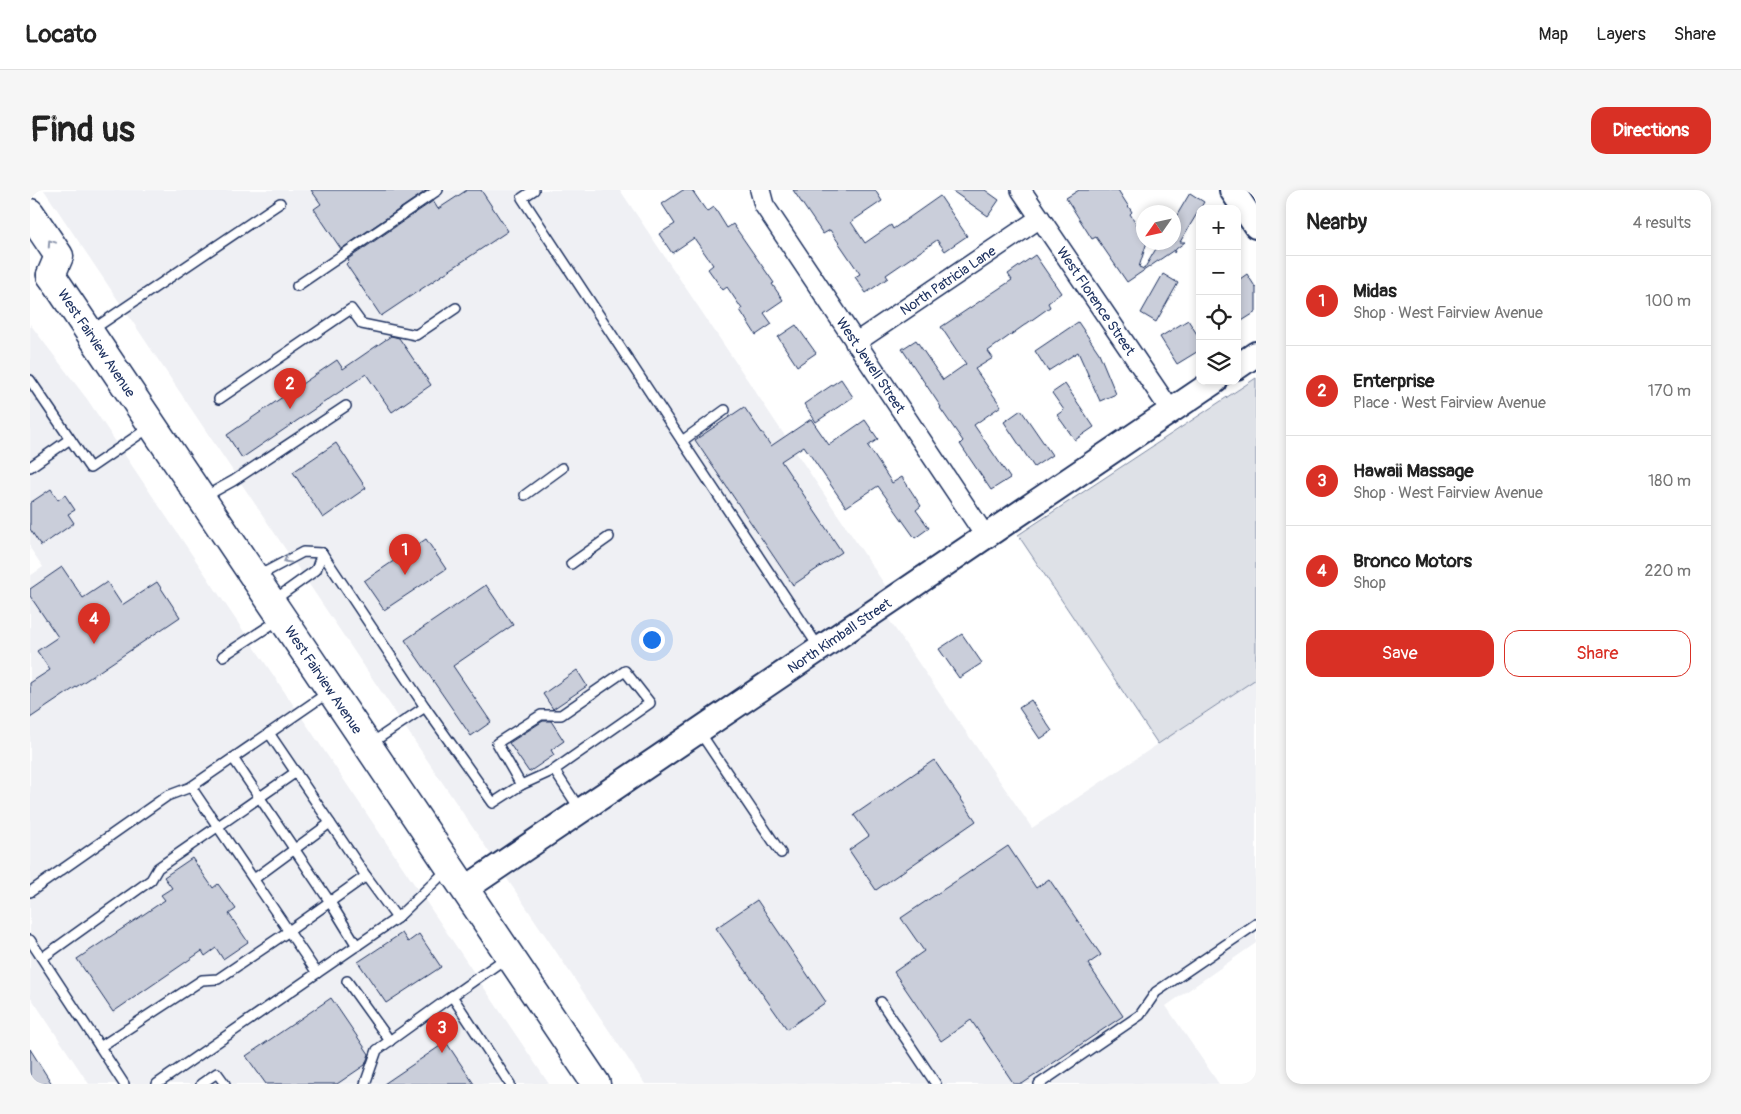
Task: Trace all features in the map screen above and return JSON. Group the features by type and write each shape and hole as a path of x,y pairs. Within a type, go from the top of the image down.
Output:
{"main road":[{"name":"West Fairview Avenue","path":"30,213 59,256 40,277 88,332 152,425 458,878 590,1080"}],"street":[{"name":"West Jewell Street","path":"760,190 764,205 986,537"},
{"name":"West Florence Street","path":"1021,190 1171,411"},
{"path":"1232,190 1256,226"},
{"name":"North Patricia Lane","path":"856,343 1040,218"},
{"path":"1241,363 1256,354"},
{"name":"North Kimball Street","path":"458,878 581,811 1209,385"}],"lane":[{"path":"298,286 438,190"},
{"path":"534,190 522,198 820,649"},
{"path":"88,332 280,203"},
{"path":"219,399 351,310 362,324 416,335 456,308"},
{"path":"30,380 90,468 152,425"},
{"path":"202,498 233,481 346,406"},
{"path":"682,441 725,410"},
{"path":"30,468 70,440"},
{"path":"525,495 562,468"},
{"path":"571,564 608,537"},
{"path":"256,578 303,552 322,553"},
{"path":"223,656 277,610 316,570 322,553"},
{"path":"322,553 425,707 493,803 521,785 554,770 650,703 625,671 561,715 540,715 497,743 521,785"},
{"path":"30,892 167,796 191,787 331,690"},
{"path":"368,746 425,707"},
{"path":"699,731 780,853"},
{"path":"269,733 366,876 397,918"},
{"path":"233,758 330,902 357,946"},
{"path":"554,770 581,811"},
{"path":"42,958 151,880 158,868 296,772"},
{"path":"191,787 317,973"},
{"path":"254,879 330,823"},
{"path":"100,1047 202,980 218,979 366,876"},
{"path":"157,1084 458,878"},
{"path":"1040,1084 1140,1016 1156,992 1256,924"},
{"path":"30,940 124,1084"},
{"path":"365,1084 377,1050 510,956"},
{"path":"347,981 390,1041"},
{"path":"452,996 510,1084"},
{"path":"881,1002 936,1084"},
{"path":"201,1084 217,1073 225,1084"}],"shaded area":[{"path":"44,190 620,190 885,585 889,620 1032,828 1256,679 1256,943 1166,1006 1219,1084 645,1084"},
{"path":"30,324 87,399 549,1084 89,1084 30,996 30,576 43,567 30,548"},
{"path":"1256,378 1256,679 1158,744 1018,535"}],"building":[{"path":"311,190 426,191 341,249 314,209 321,204"},
{"path":"467,190 481,190 508,231 381,316 346,264 349,261 348,259 433,201 438,209"},
{"path":"683,190 692,190 707,212 714,207 727,228 733,224 774,283 772,284 783,300 764,313 772,324 756,335 727,287 723,290 708,269 713,265 694,238 672,253 659,234 675,224 662,204"},
{"path":"793,190 875,190 882,201 851,222 865,243 891,225 893,229 940,196 967,236 945,251 937,240 886,275 888,278 866,293 855,277 860,274 830,230 823,234"},
{"path":"951,190 985,190 999,200 988,216"},
{"path":"1079,190 1118,190 1132,212 1130,214 1136,223 1136,250 1144,250 1139,267 1144,269 1155,250 1174,250 1127,282 1096,237 1092,239 1066,198"},
{"path":"1190,193 1204,202 1202,205 1196,205 1196,215 1181,240 1181,208"},
{"path":"1035,255 1061,293 1048,303 1050,307 988,351 993,358 975,369 1001,406 974,425 1010,478 991,490 960,444 963,441 902,349 916,340 943,380 966,364 941,327 1012,280 1008,274"},
{"path":"1163,274 1178,283 1156,322 1141,313"},
{"path":"1247,274 1256,288 1256,312 1241,321 1241,295 1241,278"},
{"path":"1188,320 1196,333 1196,352 1177,364 1160,337"},
{"path":"1078,322 1099,353 1116,394 1100,401 1078,352 1048,371 1035,351"},
{"path":"796,325 816,353 797,366 778,337"},
{"path":"391,336 399,338 431,385 392,412 366,374 242,458 227,435 337,360 343,369"},
{"path":"841,379 853,397 816,422 804,404"},
{"path":"1065,384 1094,427 1075,440 1057,415 1064,410 1052,393"},
{"path":"744,407 771,446 811,419 829,445 865,420 878,439 868,446 892,483 902,477 921,506 916,510 929,528 915,538 878,486 846,507 804,446 781,461 842,552 793,585 695,440"},
{"path":"1021,410 1052,455 1034,467 1004,422"},
{"path":"336,443 366,488 323,518 293,472"},
{"path":"51,489 58,500 65,495 75,510 68,514 74,523 41,546 30,529 30,503"},
{"path":"426,539 446,569 384,610 364,581"},
{"path":"62,567 83,598 107,582 122,605 157,582 180,617 30,718 30,683 50,670 37,651 58,637 30,596 30,589"},
{"path":"486,585 513,625 453,666 491,722 471,736 405,640"},
{"path":"962,634 982,663 959,678 939,649"},
{"path":"577,670 587,686 553,709 543,694"},
{"path":"1031,700 1052,731 1040,739 1019,708"},
{"path":"543,721 551,721 564,741 551,750 554,755 529,772 509,743"},
{"path":"934,760 976,821 876,890 849,850 869,836 854,815"},
{"path":"1008,846 1036,888 1049,879 1101,955 1088,964 1123,1016 1022,1084 1014,1084 971,1020 941,1041 894,972 924,951 901,918"},
{"path":"192,858 213,888 218,884 236,909 229,914 248,942 223,959 216,948 205,956 202,951 113,1012 77,959 165,900 161,895 172,888 164,877"},
{"path":"757,900 826,1002 787,1029 716,928"},
{"path":"402,933 408,942 419,934 441,967 386,1003 358,962"},
{"path":"331,998 369,1054 365,1065 337,1084 266,1084 246,1056"},
{"path":"446,1042 474,1084 384,1084"},
{"path":"30,1049 52,1084 30,1084"}],"place":[{"name":"Enterprise","path":"290,409"},
{"name":"Midas","path":"405,575"},
{"name":"Bronco Motors","path":"94,644"},
{"name":"Hawaii Massage","path":"442,1053"}]}
